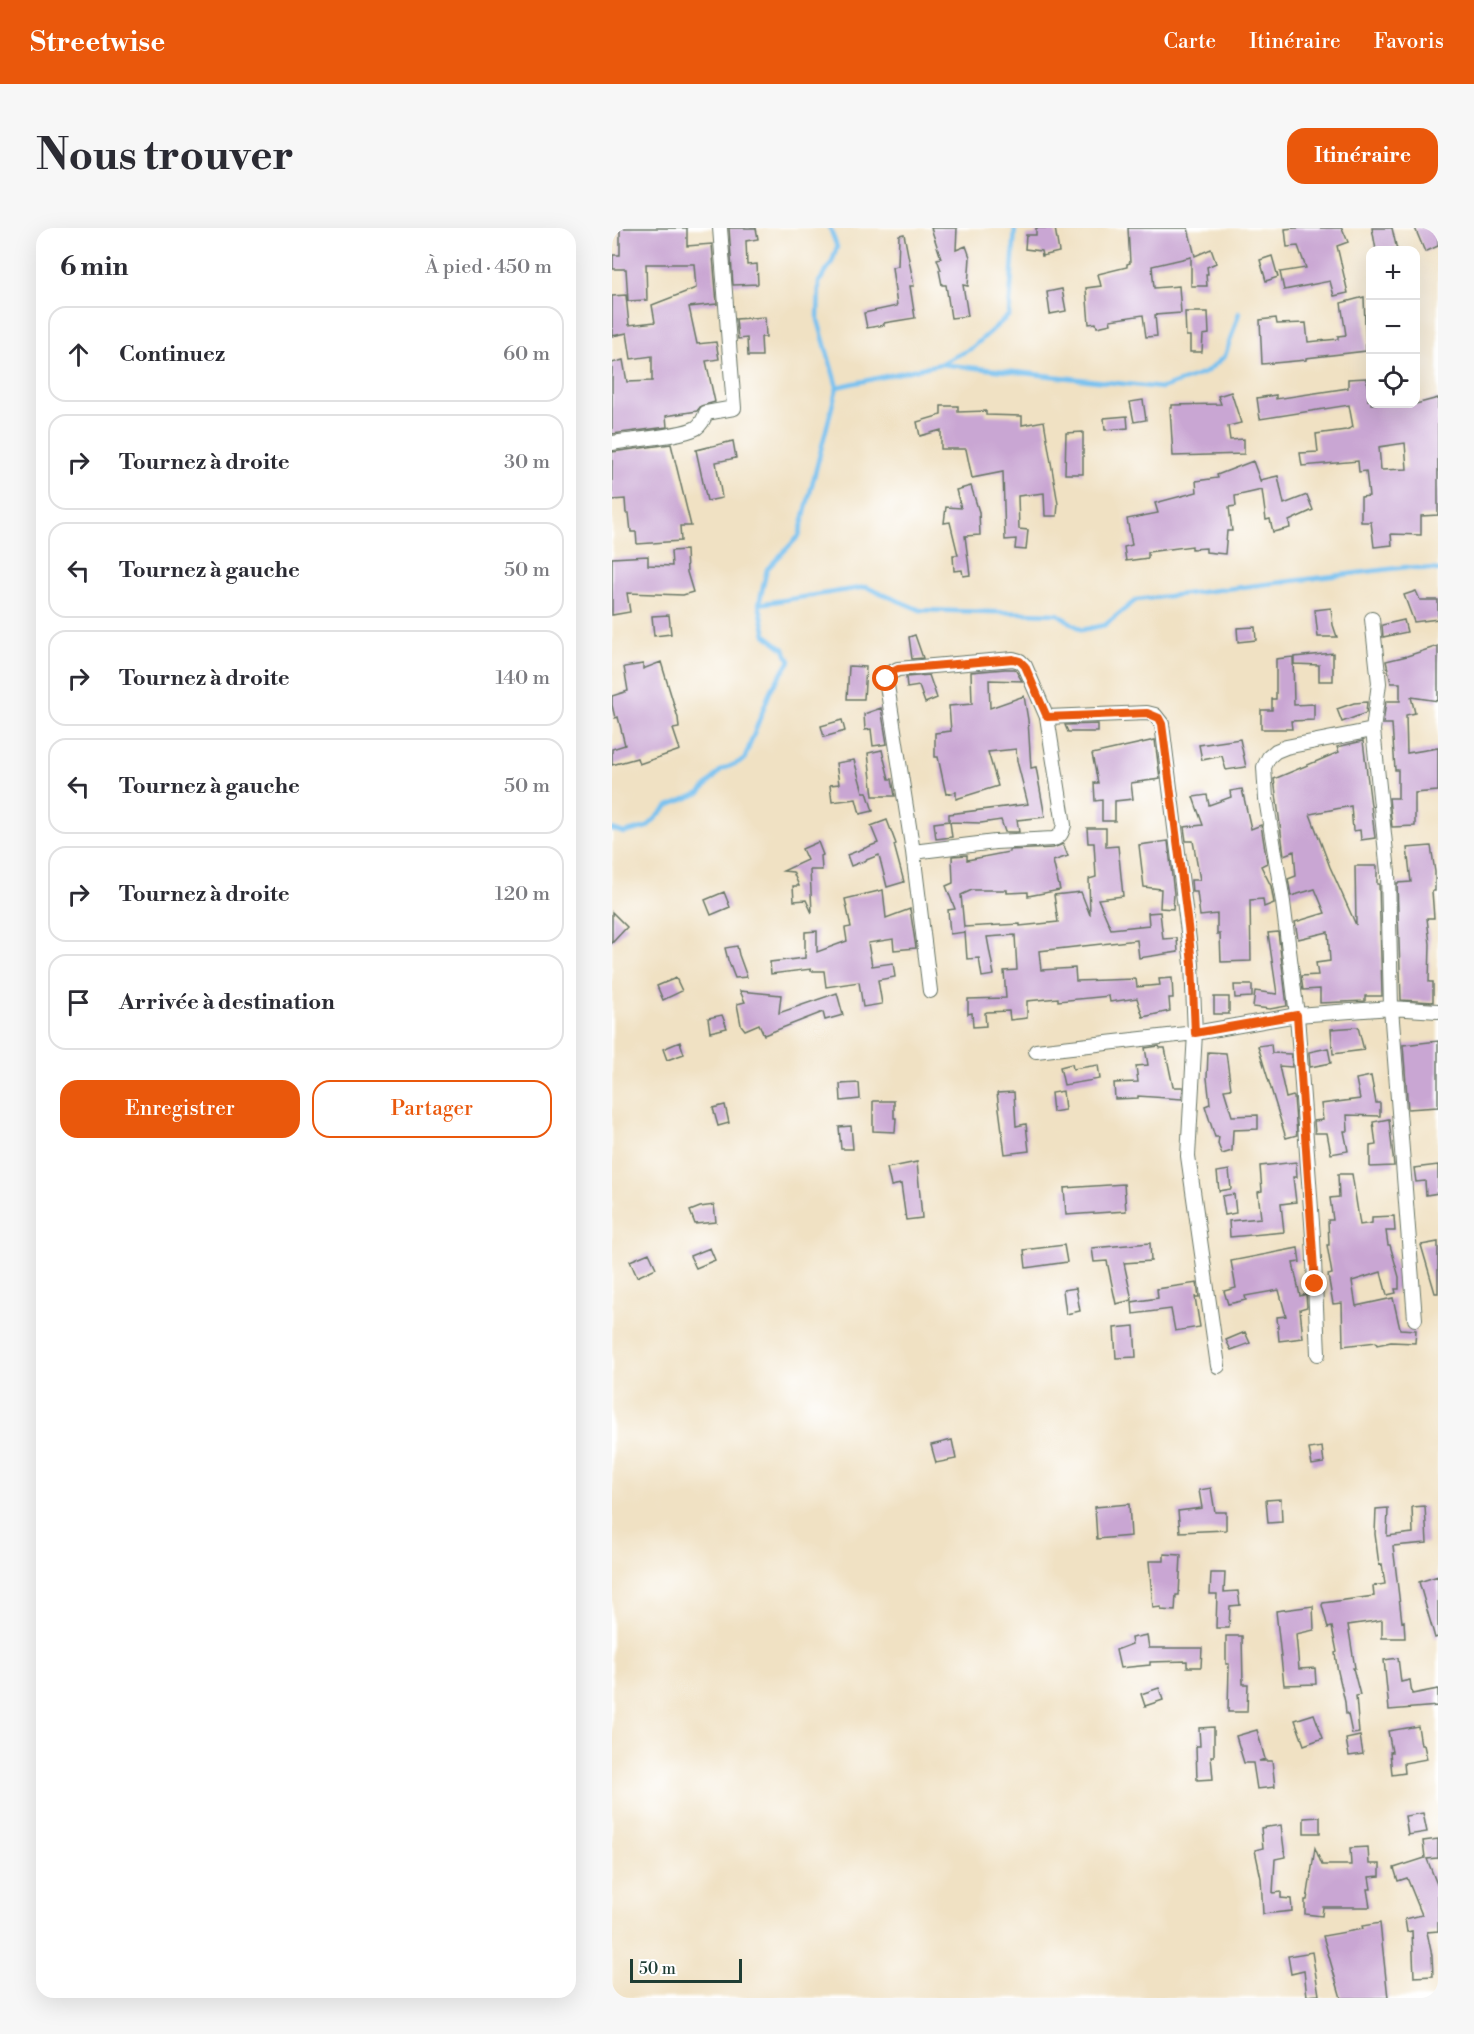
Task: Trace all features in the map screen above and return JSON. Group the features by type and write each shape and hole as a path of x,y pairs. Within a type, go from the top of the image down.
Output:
{"street":[{"path":"612,443 696,428 703,421 706,412 734,408 720,228"},
{"path":"1372,619 1379,683 1373,730 1388,872 1391,1008 1415,1319"},
{"path":"913,852 1058,837 1062,833 1064,825 1047,717 1025,666 1020,661 1013,659 898,669 890,673 886,679 913,852 930,991"},
{"path":"1047,717 1147,713 1159,718 1162,724 1192,964 1195,1033 1188,1156 1218,1366"},
{"path":"1318,1354 1313,1238 1297,1015 1283,902 1266,799 1264,767 1269,757 1286,747 1373,730"},
{"path":"1036,1051 1195,1033 1297,1015 1391,1008 1438,1011"}],"building":[{"path":"620,228 687,228 687,246 712,244 717,304 689,307 697,344 716,342 719,359 706,361 715,402 701,406 697,411 666,416 667,427 612,434 612,363 623,360 627,382 652,381 652,356 631,359 627,333 612,336 612,296 626,295 629,325 655,322 652,305 696,288 694,264 646,264 647,300 628,301 626,269 613,269 613,255 620,255"},
{"path":"729,228 756,228 758,239 746,241 747,265 757,264 758,284 733,285"},
{"path":"931,228 957,228 956,250 966,246 970,257 968,286 963,285 968,316 951,318 946,285 942,285 939,270 941,270 937,259 941,258"},
{"path":"1036,228 1055,228 1059,252 1042,256 1041,251 1025,249 1026,235 1036,235"},
{"path":"1128,228 1188,228 1195,256 1211,249 1216,263 1207,267 1207,286 1191,286 1191,257 1152,266 1154,288 1179,286 1181,313 1155,315 1157,336 1146,337 1143,315 1110,320 1111,324 1097,327 1096,323 1089,324 1086,288 1101,286 1098,274 1127,267 1130,263"},
{"path":"1342,228 1348,242 1337,246 1348,293 1334,296 1330,281 1284,290 1280,272 1306,268 1298,246 1287,247 1285,229"},
{"path":"1372,228 1392,228 1396,246 1375,246"},
{"path":"1415,228 1438,228 1438,246 1425,252"},
{"path":"904,234 914,286 910,286 915,318 867,328 864,313 897,306 892,267 898,266 899,235"},
{"path":"1272,256 1278,277 1266,281 1260,260"},
{"path":"1062,289 1066,311 1050,314 1047,292"},
{"path":"1364,297 1366,351 1262,364 1260,320 1276,318 1277,324 1306,323 1308,342 1338,339 1338,336 1346,335 1341,303"},
{"path":"1185,312 1208,312 1209,334 1203,335 1202,352 1190,352 1190,336 1186,336"},
{"path":"765,317 766,337 761,337 762,356 748,356 747,338 738,339 736,319"},
{"path":"1366,378 1366,408 1420,408 1420,403 1438,398 1438,515 1421,516 1421,535 1391,534 1392,545 1374,547 1371,522 1361,522 1361,497 1369,496 1366,471 1359,472 1358,461 1302,466 1300,453 1318,452 1316,434 1353,427 1349,405 1260,419 1257,398 1276,395 1276,399 1348,388 1348,379","holes":["1405,443 1407,469 1381,470 1379,447"]},
{"path":"1231,392 1241,423 1228,426 1230,440 1244,439 1244,454 1173,456 1170,408 1172,405 1221,404 1218,396"},
{"path":"1143,400 1146,420 1134,422 1130,402"},
{"path":"941,406 958,406 958,412 986,411 986,415 1022,416 1022,425 1044,421 1058,504 1057,516 1045,516 1044,493 1018,496 1019,529 1028,530 1026,550 1015,549 1016,539 1005,540 1003,472 972,478 966,449 941,449 941,430 920,436 917,422 941,415"},
{"path":"1127,416 1128,428 1105,430 1104,418"},
{"path":"1083,432 1083,474 1065,474 1066,433"},
{"path":"733,441 736,458 716,462 722,498 707,501 696,450"},
{"path":"671,444 691,526 680,526 681,541 637,544 636,532 631,532 625,499 612,500 612,452"},
{"path":"1253,461 1261,483 1260,480 1278,476 1284,504 1307,495 1313,510 1289,521 1290,528 1273,532 1270,519 1266,520 1262,490 1235,496 1236,506 1229,507 1232,531 1227,531 1225,554 1206,552 1206,548 1192,549 1192,546 1148,552 1148,558 1126,561 1124,547 1132,545 1127,519 1158,513 1155,503 1197,492 1196,481 1218,478 1217,475"},
{"path":"971,486 979,512 980,535 965,536 970,575 963,576 962,570 954,571 953,555 958,555 950,522 944,523 946,507 961,508 956,490"},
{"path":"686,550 687,572 693,592 683,595 627,593 630,612 612,615 612,558 648,556 648,565 672,566 671,551"},
{"path":"1416,591 1420,600 1438,600 1438,619 1414,622 1404,595"},
{"path":"1331,608 1337,637 1318,637 1315,610"},
{"path":"669,615 671,634 654,636 652,616"},
{"path":"1404,620 1407,632 1383,637 1382,625"},
{"path":"1255,627 1256,640 1238,642 1237,628"},
{"path":"915,635 923,658 912,659 909,637"},
{"path":"1438,646 1438,701 1411,697 1415,713 1406,715 1407,753 1438,748 1438,791 1415,793 1415,826 1392,827 1389,798 1398,798 1398,770 1395,770 1392,724 1383,724 1386,701 1400,701 1400,683 1391,683 1386,661"},
{"path":"1333,653 1333,681 1319,681 1319,665 1294,664 1294,657"},
{"path":"1293,657 1294,705 1314,704 1314,720 1291,721 1292,729 1261,729 1261,710 1272,710 1272,699 1276,699 1276,659"},
{"path":"661,662 678,718 679,728 673,729 680,750 639,764 637,758 612,765 612,749 625,745 618,717 615,718 612,705 612,696 628,691 624,667 643,664 643,669"},
{"path":"849,666 866,667 864,699 847,699"},
{"path":"1015,669 1022,681 989,680 990,708 1024,696 1031,768 1036,767 1045,817 1017,820 1019,832 1005,832 1001,820 981,823 950,822 952,837 936,839 934,823 949,821 949,814 1028,804 1016,749 988,752 998,786 956,799 956,792 946,794 938,757 935,757 935,733 951,731 949,706 972,704 971,672"},
{"path":"929,675 937,698 925,703 919,686 907,688 906,677"},
{"path":"1367,702 1366,713 1342,722 1337,709 1354,703"},
{"path":"881,708 887,744 873,746 871,729 865,730 864,714"},
{"path":"842,720 845,731 824,737 821,726"},
{"path":"1098,724 1098,732 1068,732 1065,725"},
{"path":"1240,739 1246,767 1226,770 1222,756 1202,760 1199,745"},
{"path":"1155,740 1160,779 1131,783 1133,799 1115,801 1115,821 1102,821 1102,800 1095,801 1094,783 1098,783 1092,754"},
{"path":"1363,741 1375,838 1361,840 1360,830 1353,831 1351,806 1310,814 1330,867 1356,925 1355,866 1377,866 1382,996 1365,996 1365,1001 1320,1003 1320,989 1303,990 1301,976 1318,975 1316,963 1330,961 1328,932 1298,939 1295,922 1325,913 1315,889 1291,896 1288,879 1296,876 1294,851 1284,855 1274,779 1339,752 1337,747"},
{"path":"882,750 895,796 873,796 868,753"},
{"path":"854,760 863,792 867,792 873,811 860,814 856,799 832,802 830,785 839,784 836,763"},
{"path":"1242,789 1251,829 1261,825 1267,863 1261,866 1271,886 1274,903 1264,907 1263,899 1250,900 1251,961 1221,962 1217,914 1200,916 1197,892 1192,892 1191,880 1200,880 1193,841 1186,841 1184,827 1203,825 1193,797 1207,795 1209,805 1231,797 1230,791"},
{"path":"887,820 896,844 894,845 904,882 887,887 879,855 851,866 847,855 878,843 871,826"},
{"path":"1087,828 1106,828 1106,847 1118,846 1123,896 1098,899 1111,929 1149,925 1148,913 1160,912 1163,939 1177,938 1178,952 1139,958 1137,940 1039,951 1041,970 1075,968 1076,981 1136,979 1137,987 1160,985 1159,979 1172,978 1173,998 1169,998 1170,1011 1143,1017 1137,998 1110,1002 1109,996 1058,1001 1058,998 1027,1001 1027,1018 1010,1020 1009,1011 987,1012 985,1013 986,1026 973,1027 972,1013 968,1014 968,999 1006,998 1004,971 1017,970 1015,935 987,937 994,975 982,977 979,958 967,959 965,932 950,934 948,910 955,909 946,886 953,883 952,856 967,855 967,860 1009,852 1009,850 1053,848 1063,844 1068,856 1053,861 1060,890 1028,896 1028,892 972,890 961,895 964,927 1020,924 1020,926 1058,922 1054,895 1081,892 1090,915 1089,879 1096,877 1094,843 1088,843"},
{"path":"1168,841 1174,894 1173,909 1160,908 1161,889 1144,887 1139,845"},
{"path":"818,842 823,855 821,856 822,870 810,870 812,913 806,900 794,901 793,886 799,886 793,872 783,871 807,860 802,849"},
{"path":"1431,846 1435,872 1435,891 1432,891 1434,918 1427,918 1430,944 1429,982 1433,982 1433,1002 1401,1000 1397,883 1411,882 1407,848"},
{"path":"883,890 886,918 910,909 916,948 894,950 893,939 868,943 872,966 893,963 895,977 878,980 882,1004 863,1007 859,982 826,987 824,971 811,971 811,969 771,974 770,962 805,958 805,932 817,931 817,952 847,941 845,928 851,927 845,899"},
{"path":"724,892 730,907 711,915 705,900"},
{"path":"612,912 627,927 612,943"},
{"path":"1278,932 1287,1006 1270,1009 1253,1007 1255,991 1277,994 1268,933"},
{"path":"737,946 747,977 735,978 728,960 725,948"},
{"path":"676,978 682,991 663,1000 657,986"},
{"path":"1234,985 1252,985 1252,997 1235,998"},
{"path":"740,991 781,995 779,1013 837,993 843,1015 825,1020 823,1012 764,1035 759,1024 745,1030 741,1025 737,1004 745,1002"},
{"path":"1214,997 1229,997 1229,1014 1214,1014"},
{"path":"722,1015 727,1028 710,1032 708,1018"},
{"path":"1358,1027 1364,1050 1333,1054 1331,1029"},
{"path":"1438,1041 1438,1107 1408,1109 1403,1045"},
{"path":"680,1042 684,1054 667,1060 663,1049"},
{"path":"1271,1044 1272,1053 1291,1054 1292,1067 1279,1066 1286,1098 1294,1097 1297,1135 1286,1138 1258,1046"},
{"path":"1159,1046 1165,1048 1173,1087 1183,1087 1182,1099 1138,1096 1138,1098 1115,1099 1114,1083 1138,1082 1136,1066 1148,1065 1145,1048"},
{"path":"1328,1048 1331,1063 1310,1067 1309,1052"},
{"path":"1208,1052 1226,1053 1231,1089 1224,1090 1232,1116 1258,1115 1258,1129 1233,1130 1232,1151 1222,1154 1218,1144 1219,1137 1215,1137 1205,1106 1210,1104 1207,1078"},
{"path":"1072,1064 1073,1069 1098,1065 1100,1079 1064,1085 1060,1067"},
{"path":"1371,1076 1376,1103 1380,1103 1380,1116 1347,1115 1348,1131 1344,1131 1348,1151 1331,1154 1327,1133 1315,1133 1314,1121 1323,1120 1321,1104 1360,1099 1356,1079"},
{"path":"859,1083 860,1099 841,1101 840,1084"},
{"path":"1063,1091 1065,1110 1053,1112 1051,1093"},
{"path":"1014,1092 1016,1126 1026,1124 1029,1151 1005,1154 997,1093"},
{"path":"873,1101 894,1101 895,1132 873,1131"},
{"path":"725,1105 729,1123 718,1126 713,1108"},
{"path":"1389,1119 1394,1166 1370,1167 1370,1146 1376,1145 1373,1122"},
{"path":"851,1126 853,1149 841,1149 839,1127"},
{"path":"917,1162 922,1218 906,1220 901,1184 891,1186 887,1168"},
{"path":"1296,1162 1297,1177 1293,1177 1296,1202 1281,1204 1284,1232 1230,1237 1229,1221 1261,1218 1258,1192 1262,1191 1260,1166"},
{"path":"1438,1165 1438,1193 1426,1195 1425,1181 1416,1182 1414,1168"},
{"path":"1229,1170 1231,1189 1219,1191 1217,1172"},
{"path":"1338,1174 1352,1174 1360,1225 1372,1223 1372,1217 1394,1216 1395,1231 1386,1231 1388,1245 1390,1245 1399,1277 1399,1289 1395,1289 1396,1293 1387,1295 1381,1272 1352,1281 1356,1306 1393,1298 1400,1329 1416,1330 1415,1343 1391,1342 1377,1345 1376,1342 1343,1346 1342,1303 1333,1304 1328,1275 1332,1274 1327,1245 1329,1245 1328,1220 1333,1220 1330,1198 1339,1197"},
{"path":"1124,1184 1126,1211 1066,1215 1064,1188"},
{"path":"1234,1194 1236,1213 1225,1215 1222,1196"},
{"path":"714,1205 716,1222 695,1224 690,1211"},
{"path":"1438,1242 1438,1293 1435,1293 1421,1245"},
{"path":"1150,1243 1151,1261 1124,1263 1132,1300 1116,1304 1107,1261 1094,1262 1092,1248"},
{"path":"1064,1245 1067,1262 1026,1268 1024,1250"},
{"path":"710,1248 715,1260 696,1268 690,1256"},
{"path":"1298,1248 1300,1262 1293,1263 1300,1296 1306,1294 1307,1307 1300,1309 1303,1338 1279,1341 1277,1317 1286,1316 1279,1290 1245,1296 1246,1300 1228,1304 1224,1291 1236,1288 1231,1261"},
{"path":"649,1253 656,1268 637,1277 630,1261"},
{"path":"1197,1283 1199,1297 1195,1297 1200,1327 1175,1331 1171,1309 1133,1314 1132,1302 1158,1298 1157,1289"},
{"path":"1076,1288 1080,1311 1066,1314 1063,1290"},
{"path":"1134,1326 1136,1357 1116,1358 1114,1328"},
{"path":"1245,1332 1250,1343 1231,1350 1226,1340"},
{"path":"952,1440 956,1459 936,1463 931,1445"},
{"path":"1322,1447 1324,1463 1312,1465 1309,1449"},
{"path":"1211,1488 1215,1512 1226,1512 1226,1530 1180,1532 1178,1511 1202,1508 1199,1490"},
{"path":"1281,1499 1282,1522 1268,1523 1266,1500"},
{"path":"1129,1504 1131,1536 1097,1539 1095,1507"},
{"path":"1425,1506 1427,1543 1393,1546 1405,1638 1382,1638 1382,1620 1348,1625 1355,1668 1353,1668 1360,1695 1356,1696 1359,1733 1352,1734 1337,1667 1335,1653 1337,1652 1332,1627 1328,1628 1322,1605 1323,1603 1374,1596 1373,1586 1385,1584 1382,1564 1379,1565 1375,1534 1376,1509 1388,1508 1387,1536 1413,1533 1412,1507"},
{"path":"1164,1554 1181,1555 1179,1595 1176,1595 1175,1611 1161,1610 1161,1607 1153,1608 1149,1561 1164,1561"},
{"path":"1211,1573 1225,1573 1224,1592 1238,1591 1240,1605 1230,1606 1229,1628 1216,1628 1217,1594 1210,1594"},
{"path":"1438,1576 1438,1637 1435,1638 1419,1582"},
{"path":"1313,1606 1314,1630 1296,1634 1299,1669 1315,1668 1316,1684 1284,1685 1276,1611"},
{"path":"1147,1635 1149,1648 1202,1648 1201,1667 1187,1667 1187,1661 1150,1662 1150,1665 1120,1668 1116,1650 1132,1644 1131,1638"},
{"path":"1226,1636 1242,1636 1243,1684 1248,1684 1247,1712 1228,1712 1229,1664 1226,1664"},
{"path":"1398,1658 1401,1682 1410,1680 1412,1694 1438,1689 1438,1706 1389,1710 1384,1660"},
{"path":"1159,1688 1163,1700 1145,1706 1141,1694"},
{"path":"1314,1714 1323,1738 1304,1745 1295,1720"},
{"path":"1418,1726 1421,1745 1424,1745 1427,1759 1404,1763 1405,1773 1392,1775 1390,1752 1392,1752 1388,1731"},
{"path":"1214,1727 1214,1756 1211,1756 1213,1779 1197,1780 1196,1746 1200,1746 1199,1728"},
{"path":"1257,1730 1265,1759 1259,1761 1272,1761 1275,1787 1257,1789 1253,1763 1244,1763 1236,1736"},
{"path":"1360,1736 1363,1754 1349,1756 1346,1739"},
{"path":"1423,1813 1427,1832 1408,1835 1405,1816"},
{"path":"1320,1817 1320,1833 1304,1833 1304,1818"},
{"path":"1281,1825 1285,1857 1275,1859 1273,1893 1281,1892 1281,1898 1291,1899 1292,1911 1263,1914 1261,1878 1255,1850 1263,1848 1261,1828"},
{"path":"1438,1839 1438,1858 1427,1859 1438,1887 1438,1931 1427,1932 1433,1976 1414,1977 1412,1931 1407,1932 1405,1919 1422,1915 1407,1878 1398,1881 1394,1868 1425,1858 1423,1841"},
{"path":"1368,1847 1369,1864 1380,1864 1380,1876 1369,1877 1371,1889 1367,1889 1370,1907 1323,1907 1322,1916 1305,1914 1305,1900 1307,1900 1315,1848 1322,1865 1351,1865 1350,1848"},
{"path":"1380,1923 1388,1998 1341,1998 1323,1936 1363,1929 1362,1926"},
{"path":"1312,1952 1319,1995 1307,1996 1304,1971 1291,1974 1288,1956"}],"waterway":[{"path":"612,829 624,833 647,827 668,806 700,793 721,770 744,760 771,689 790,661 784,649 766,635 759,604 767,569 799,536 837,387 818,320 819,282 832,262 837,247 830,228"},
{"path":"837,387 940,364 972,348 1009,315 1015,228"},
{"path":"940,364 1162,388 1205,373 1225,356 1239,313"},
{"path":"759,604 866,587 920,610 1058,614 1082,630 1105,625 1136,600 1406,567 1438,570"}],"route":[{"path":"886,679 890,673 898,669 1013,659 1025,666 1047,717 1147,713 1159,718 1162,724 1188,926 1195,1033 1297,1015 1315,1284"}]}
